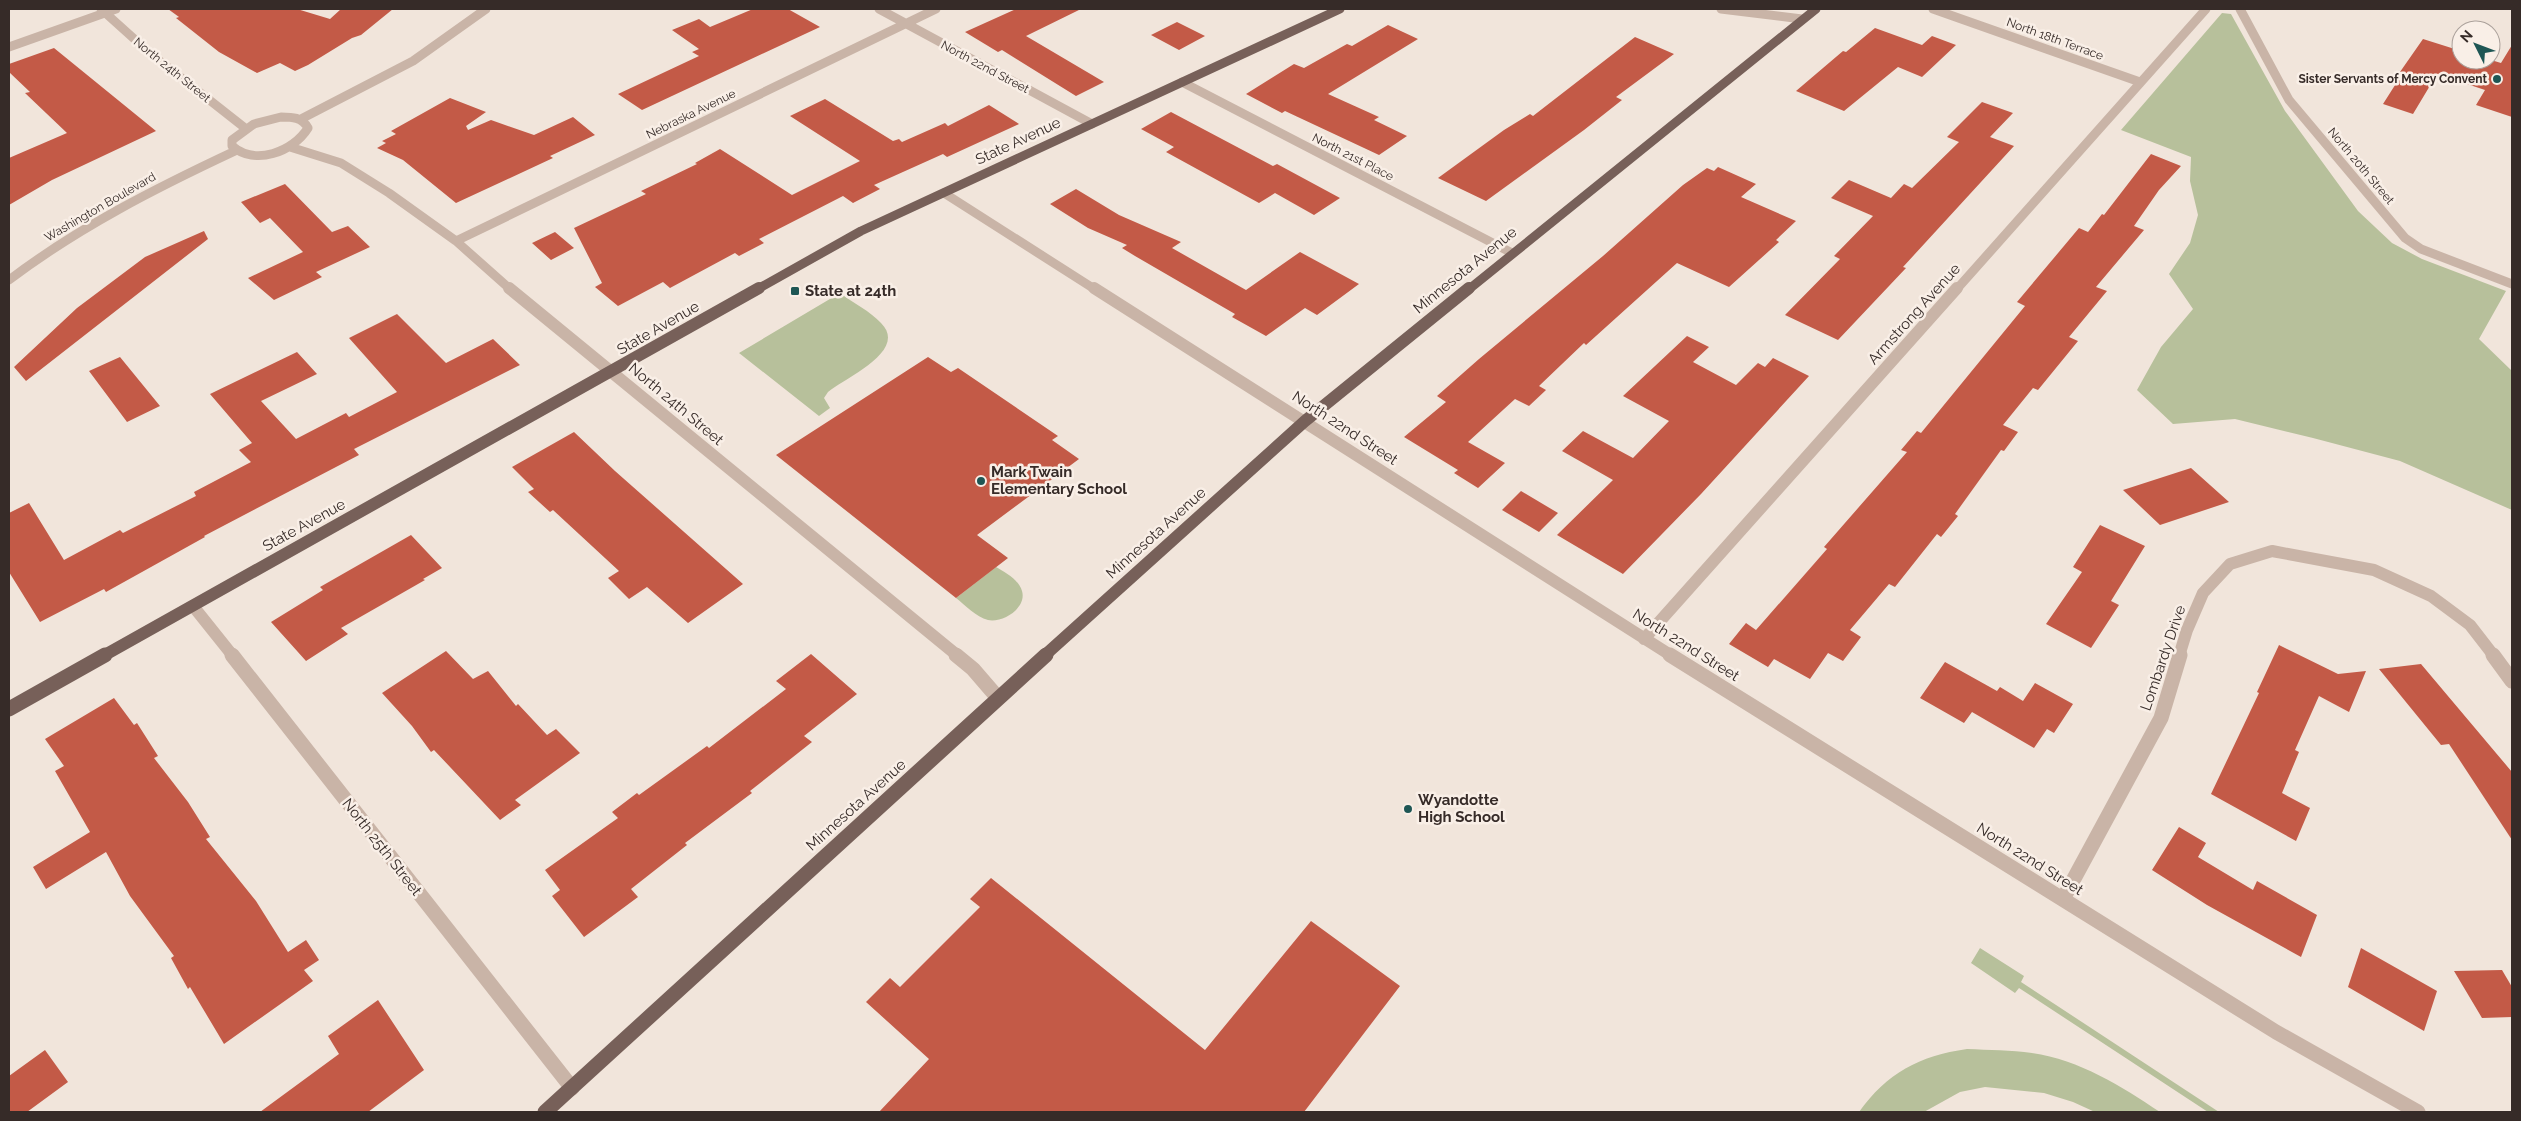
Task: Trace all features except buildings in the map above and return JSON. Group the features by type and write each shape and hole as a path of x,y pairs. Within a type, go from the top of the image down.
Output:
{"main road":[{"name":"State Avenue","path":"9,709 861,231 1340,9"},
{"name":"Minnesota Avenue","path":"545,1112 998,698 1305,421 1816,9"}],"street":[{"path":"9,47 104,11 116,9"},
{"path":"300,119 413,61 486,9"},
{"name":"North 22nd Street","path":"879,9 1092,124"},
{"name":"Nebraska Avenue","path":"456,241 936,9"},
{"path":"1721,9 1802,19"},
{"name":"North 18th Terrace","path":"1933,9 2140,82"},
{"name":"Armstrong Avenue","path":"1644,639 2206,9"},
{"name":"North 20th Street","path":"2240,9 2289,100 2405,238 2421,249 2512,284"},
{"name":"North 24th Street","path":"104,11 151,54 245,128"},
{"name":"North 21st Place","path":"1182,82 1512,253"},
{"path":"281,116 300,119 306,123 308,128 306,134 290,147 253,156 236,151 232,146 232,140 245,128 256,122 281,116"},
{"name":"North 24th Street","path":"290,147 341,163 389,193 456,241 521,299 973,669 998,698"},
{"name":"Washington Boulevard","path":"9,280 60,242 135,198 236,151"},
{"name":"North 22nd Street","path":"944,193 1305,421 1644,639 2276,1032 2418,1112"},
{"name":"Lombardy Drive","path":"2063,899 2161,718 2187,630 2203,593 2230,564 2272,551 2374,570 2431,596 2470,625 2512,681"},
{"name":"North 25th Street","path":"192,606 572,1088"}],"green space":[{"path":"2222,13 2231,14 2285,111 2358,211 2392,243 2422,259 2506,291 2479,339 2512,371 2512,510 2400,461 2313,438 2235,419 2173,424 2137,390 2161,347 2193,309 2169,274 2190,243 2198,215 2190,181 2191,157 2121,130"},
{"path":"840,293 881,323 887,333 887,344 871,363 828,392 824,398 830,408 819,416 739,353"},
{"path":"996,567 1018,583 1023,597 1017,608 1007,617 988,620 975,614 956,598"},
{"path":"1980,948 2024,976 2021,982 2219,1112 2208,1112 2019,988 2015,993 1971,963"},
{"path":"1967,1049 2050,1056 2099,1075 2160,1112 2095,1112 2073,1102 2044,1093 1985,1087 1960,1092 1924,1112 1859,1112 1881,1087 1905,1068 1934,1056"}],"place":[{"name":"Sister Servants of Mercy Convent","path":"2497,79"},
{"name":"State at 24th","path":"795,291"},
{"name":"Mark Twain Elementary School","path":"981,481"},
{"name":"Wyandotte High School","path":"1408,809"}]}
